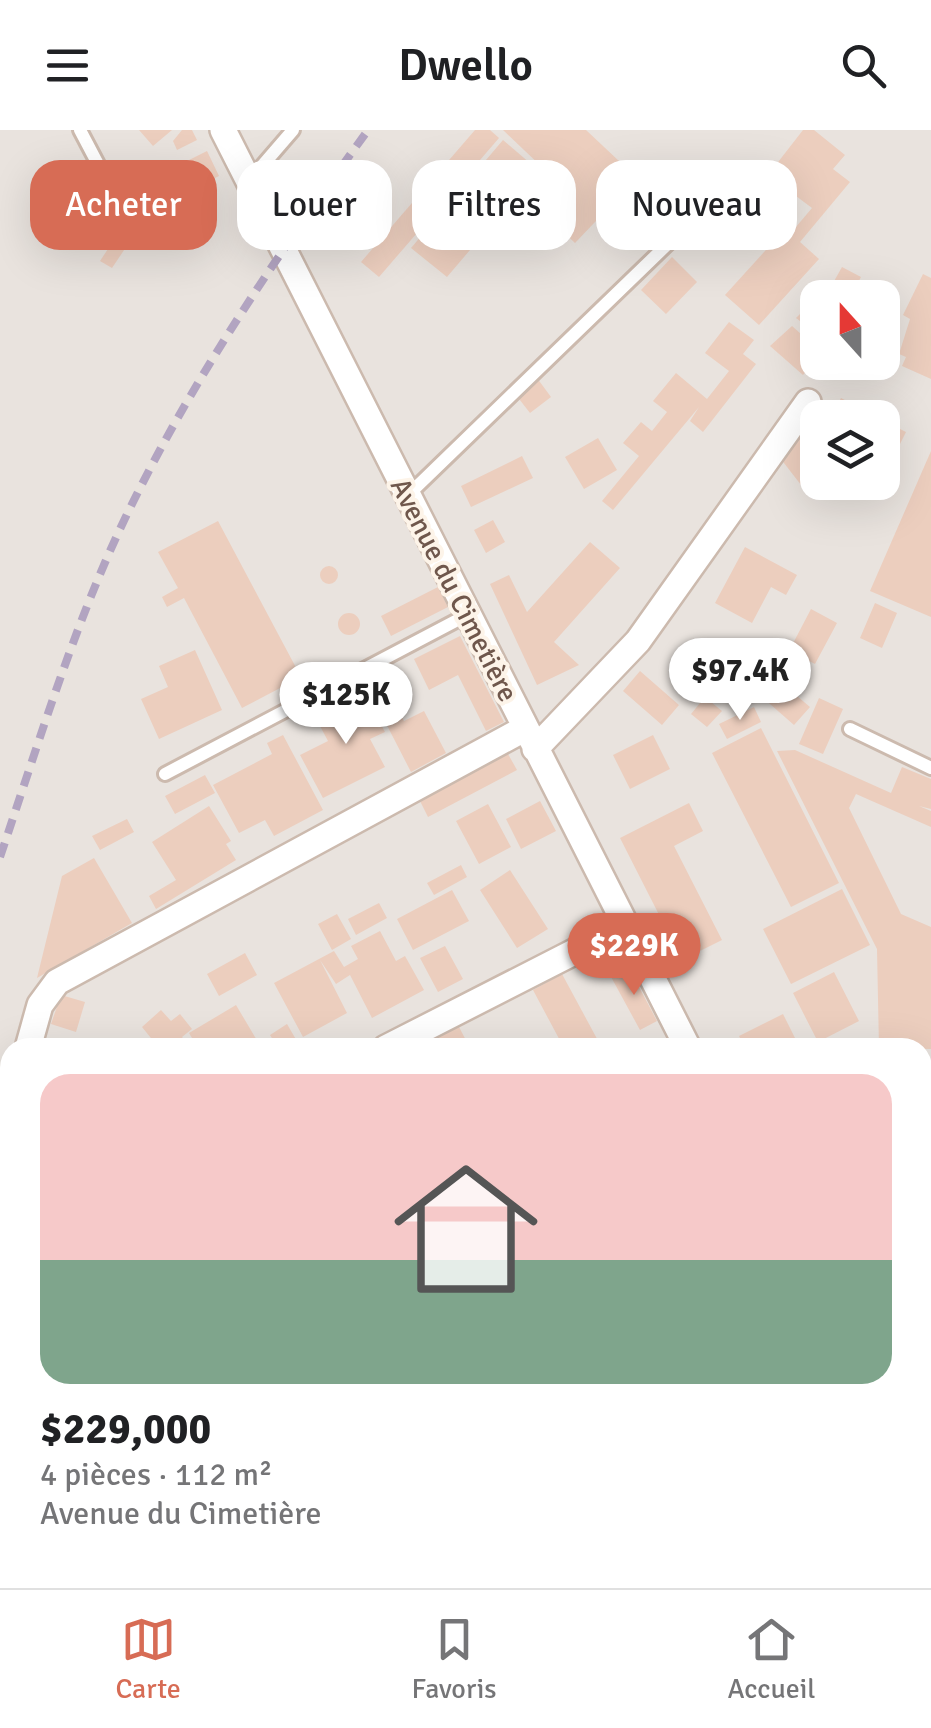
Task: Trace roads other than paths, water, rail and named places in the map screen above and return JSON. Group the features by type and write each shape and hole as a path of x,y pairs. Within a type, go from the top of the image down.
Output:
{"street":[{"name":"Avenue du Cimetière","path":"224,130 239,160"},
{"name":"Avenue du Cimetière","path":"284,250 683,1038"},
{"path":"31,1038 47,992 57,982 530,739 638,642 800,413"},
{"path":"406,1038 625,926"}],"lane":[{"path":"80,130 96,160"},
{"path":"268,160 294,130"},
{"path":"407,496 661,250"},
{"path":"165,774 467,615"},
{"path":"850,729 931,768"}],"railway":[{"path":"0,857 77,632 133,502 185,405 243,311 368,130"}]}
